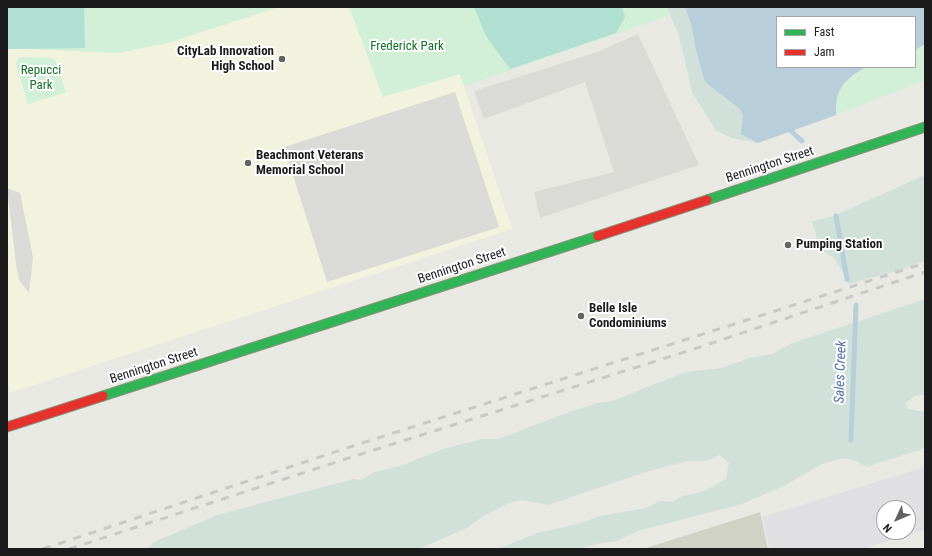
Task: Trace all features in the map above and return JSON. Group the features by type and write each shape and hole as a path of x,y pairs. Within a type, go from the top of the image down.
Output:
{"main road":[{"name":"Bennington Street","path":"7,427 614,231 925,127"}],"shaded area":[{"path":"7,7 84,7 85,48 7,49"},
{"name":"Beachmont Veterans Memorial School","path":"279,7 349,7 383,97 460,74 512,229 9,393 7,371 7,48 118,53 168,43"},
{"path":"474,7 622,7 625,17 616,33 510,69 486,36"},
{"path":"667,7 925,7 925,72 841,109 836,115 758,143 732,138 716,131 692,92 679,36"},
{"path":"638,34 699,165 540,218 534,192 614,172 585,82 484,119 474,91 597,52"},
{"path":"455,92 499,227 327,282 284,147"},
{"path":"925,175 925,261 900,270 848,284 840,267 833,257 820,249 812,221 831,217"},
{"path":"7,188 20,193 33,257 29,293 19,280"},
{"path":"925,299 925,395 915,396 906,403 908,409 925,412 925,448 867,467 856,461 843,458 820,465 782,487 742,504 638,531 617,541 596,544 580,549 498,549 537,533 578,524 600,516 646,508 660,501 672,502 682,496 701,492 726,479 729,463 720,455 706,461 688,461 642,473 548,505 522,500 509,503 483,516 467,528 419,549 148,549 152,543 217,515 353,479 361,480 372,473 403,465 443,449 481,439 496,439 569,412 597,403 612,401 685,372 722,368 749,358 772,354 792,343"},
{"path":"925,467 925,530 916,533 916,500 876,500 876,540 891,540 861,549 770,549 762,517"},
{"path":"760,512 768,549 643,549"}],"green space":[{"path":"7,7 279,7 168,43 118,53 7,48"},
{"name":"Frederick Park","path":"349,7 667,7 671,15 464,86 460,74 383,97"},
{"path":"925,44 925,80 836,115 836,99 843,85 854,73 864,68 916,68 916,49"},
{"name":"Repucci Park","path":"23,57 51,58 55,60 66,92 28,104 16,64 18,59"}],"water":[{"path":"685,7 925,7 925,44 916,49 916,16 776,16 776,68 864,68 851,76 842,86 837,98 836,115 758,143 741,134 743,116 740,109 705,82 696,50 692,27"}],"waterway":[{"name":"Sales Creek","path":"791,131 802,141"},
{"name":"Sales Creek","path":"836,216 847,279"},
{"name":"Sales Creek","path":"851,440 856,305"}],"railway":[{"path":"43,549 353,446 925,263"},
{"path":"69,549 355,456 691,350 925,272"}],"traffic: fast":[{"path":"707,200 925,127"},
{"path":"103,396 598,236"}],"traffic: jam":[{"path":"598,236 707,200"},
{"path":"7,427 103,396"}],"place":[{"name":"CityLab Innovation High School","path":"282,59"},
{"name":"Beachmont Veterans Memorial School","path":"248,163"},
{"name":"Pumping Station","path":"788,245"},
{"name":"Belle Isle Condominiums","path":"581,316"}]}
